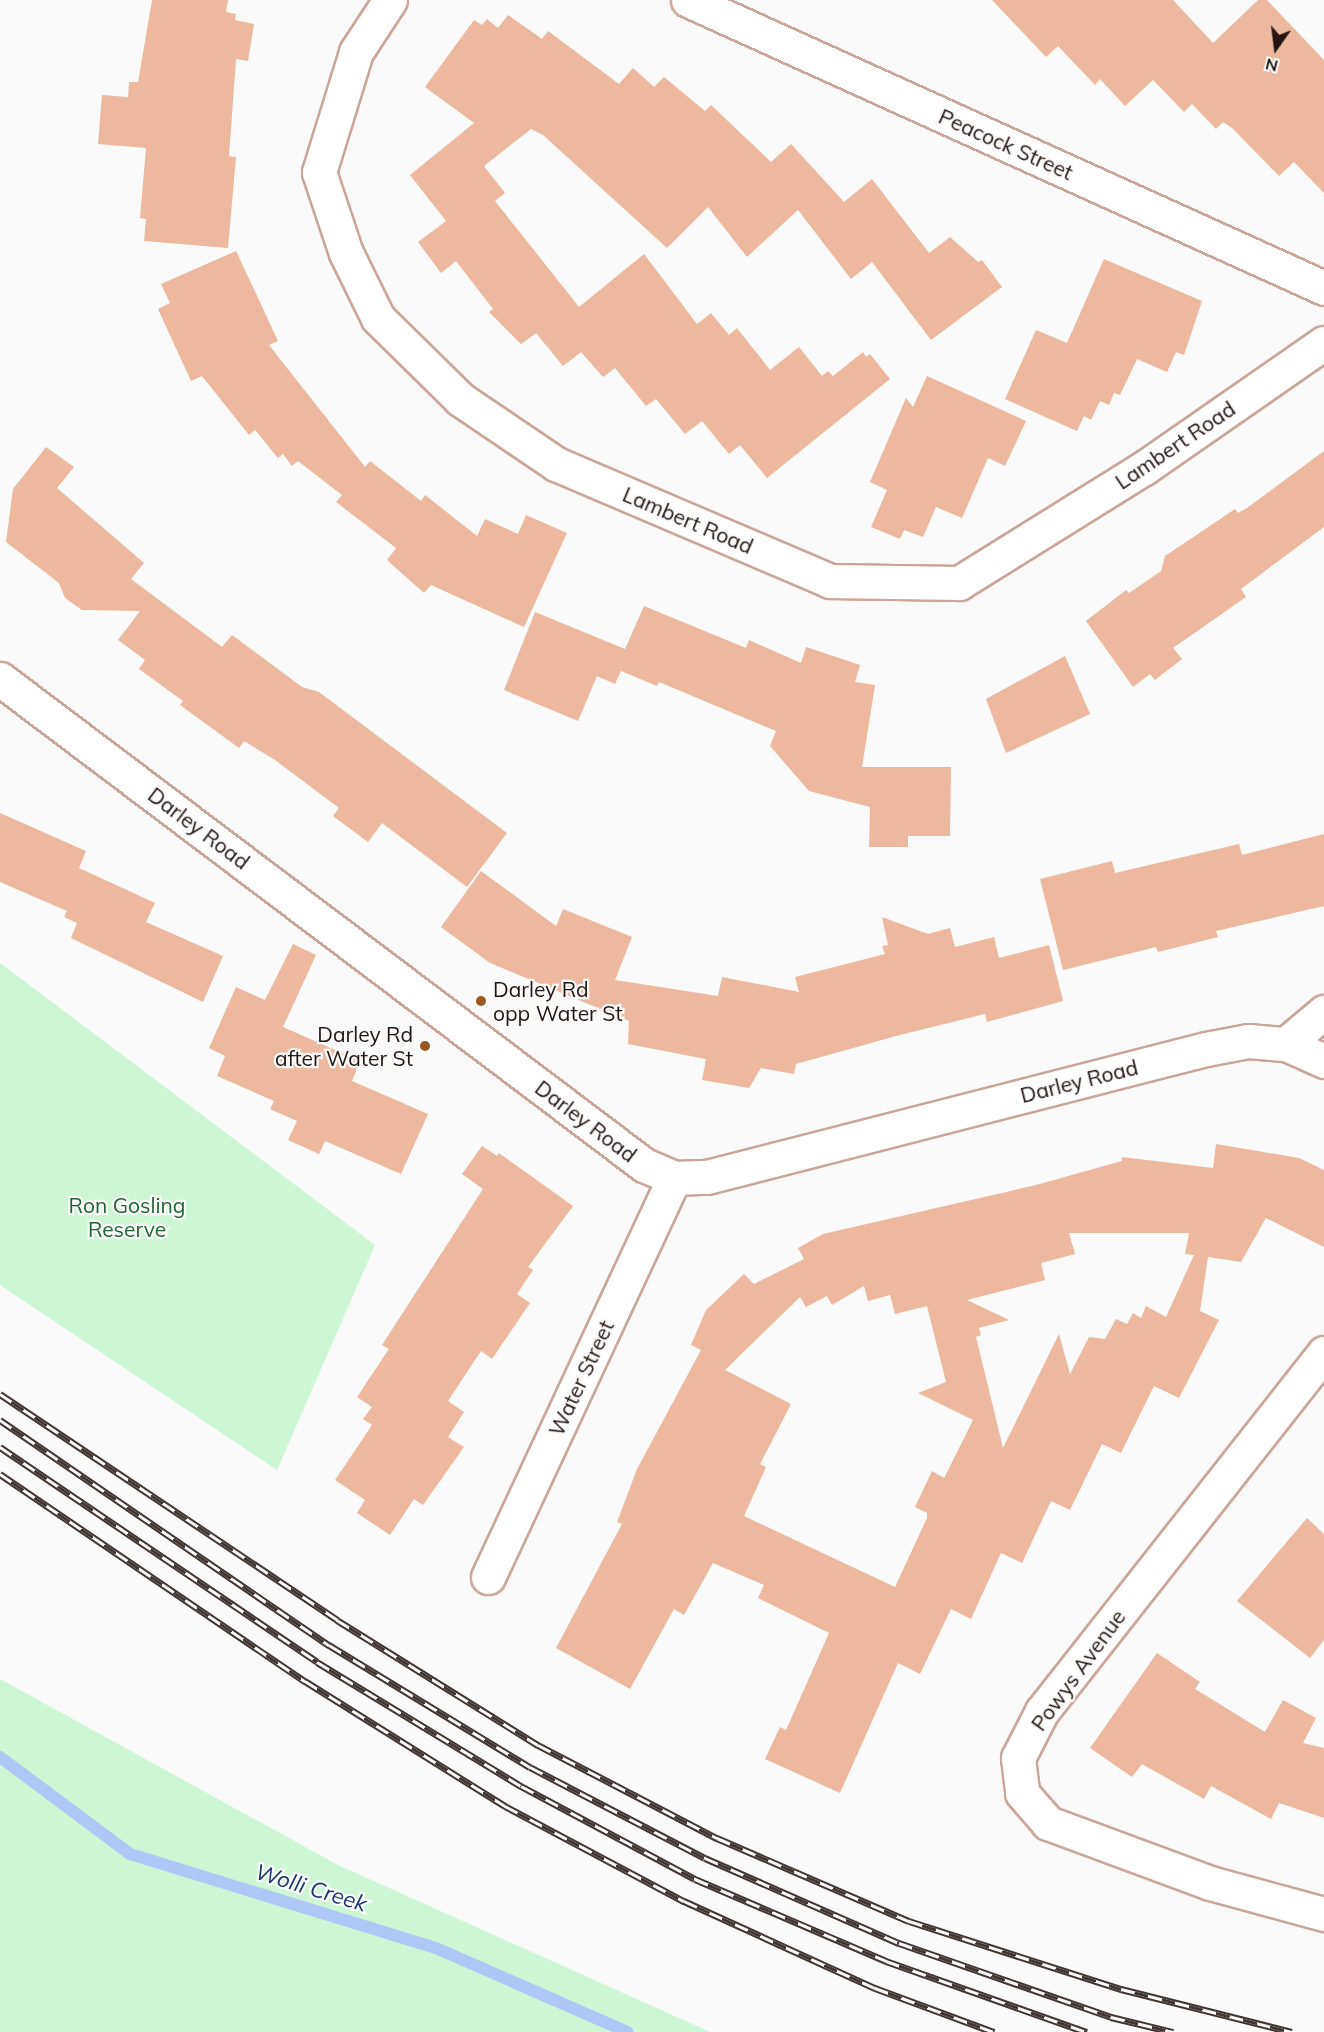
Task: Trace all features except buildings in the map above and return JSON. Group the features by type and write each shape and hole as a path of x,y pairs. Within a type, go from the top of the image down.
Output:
{"street":[{"name":"Lambert Road","path":"390,0 356,51 319,172 346,254 378,318 460,399 556,464 830,581 959,583 1144,468 1324,343"},
{"name":"Peacock Street","path":"688,0 1324,288"},
{"name":"Darley Road","path":"0,679 644,1166 674,1178 707,1177 1206,1049 1248,1041 1286,1044 1324,1061"},
{"path":"1286,1044 1324,1012"},
{"name":"Water Street","path":"488,1577 674,1178"},
{"name":"Powys Avenue","path":"1324,1353 1042,1711 1017,1758 1022,1793 1048,1823 1210,1883 1324,1914"}],"green space":[{"name":"Ron Gosling Reserve","path":"0,963 375,1245 277,1470 0,1285"},
{"path":"0,1679 338,1865 710,2032 0,2032"}],"waterway":[{"name":"Wolli Creek","path":"0,1757 130,1854 436,1948 627,2032"}],"railway":[{"path":"0,1394 337,1620 538,1745 717,1838 909,1921 1121,1989 1292,2032"},
{"path":"0,1420 329,1645 530,1767 705,1858 899,1943 1111,2017 1173,2032"},
{"path":"0,1447 317,1662 521,1786 695,1879 886,1961 1087,2032"},
{"path":"0,1474 305,1681 505,1806 684,1901 875,1988 994,2032"}],"place":[{"name":"Darley Rd opp Water St","path":"481,1001"},
{"name":"Darley Rd after Water St","path":"425,1046"}]}
